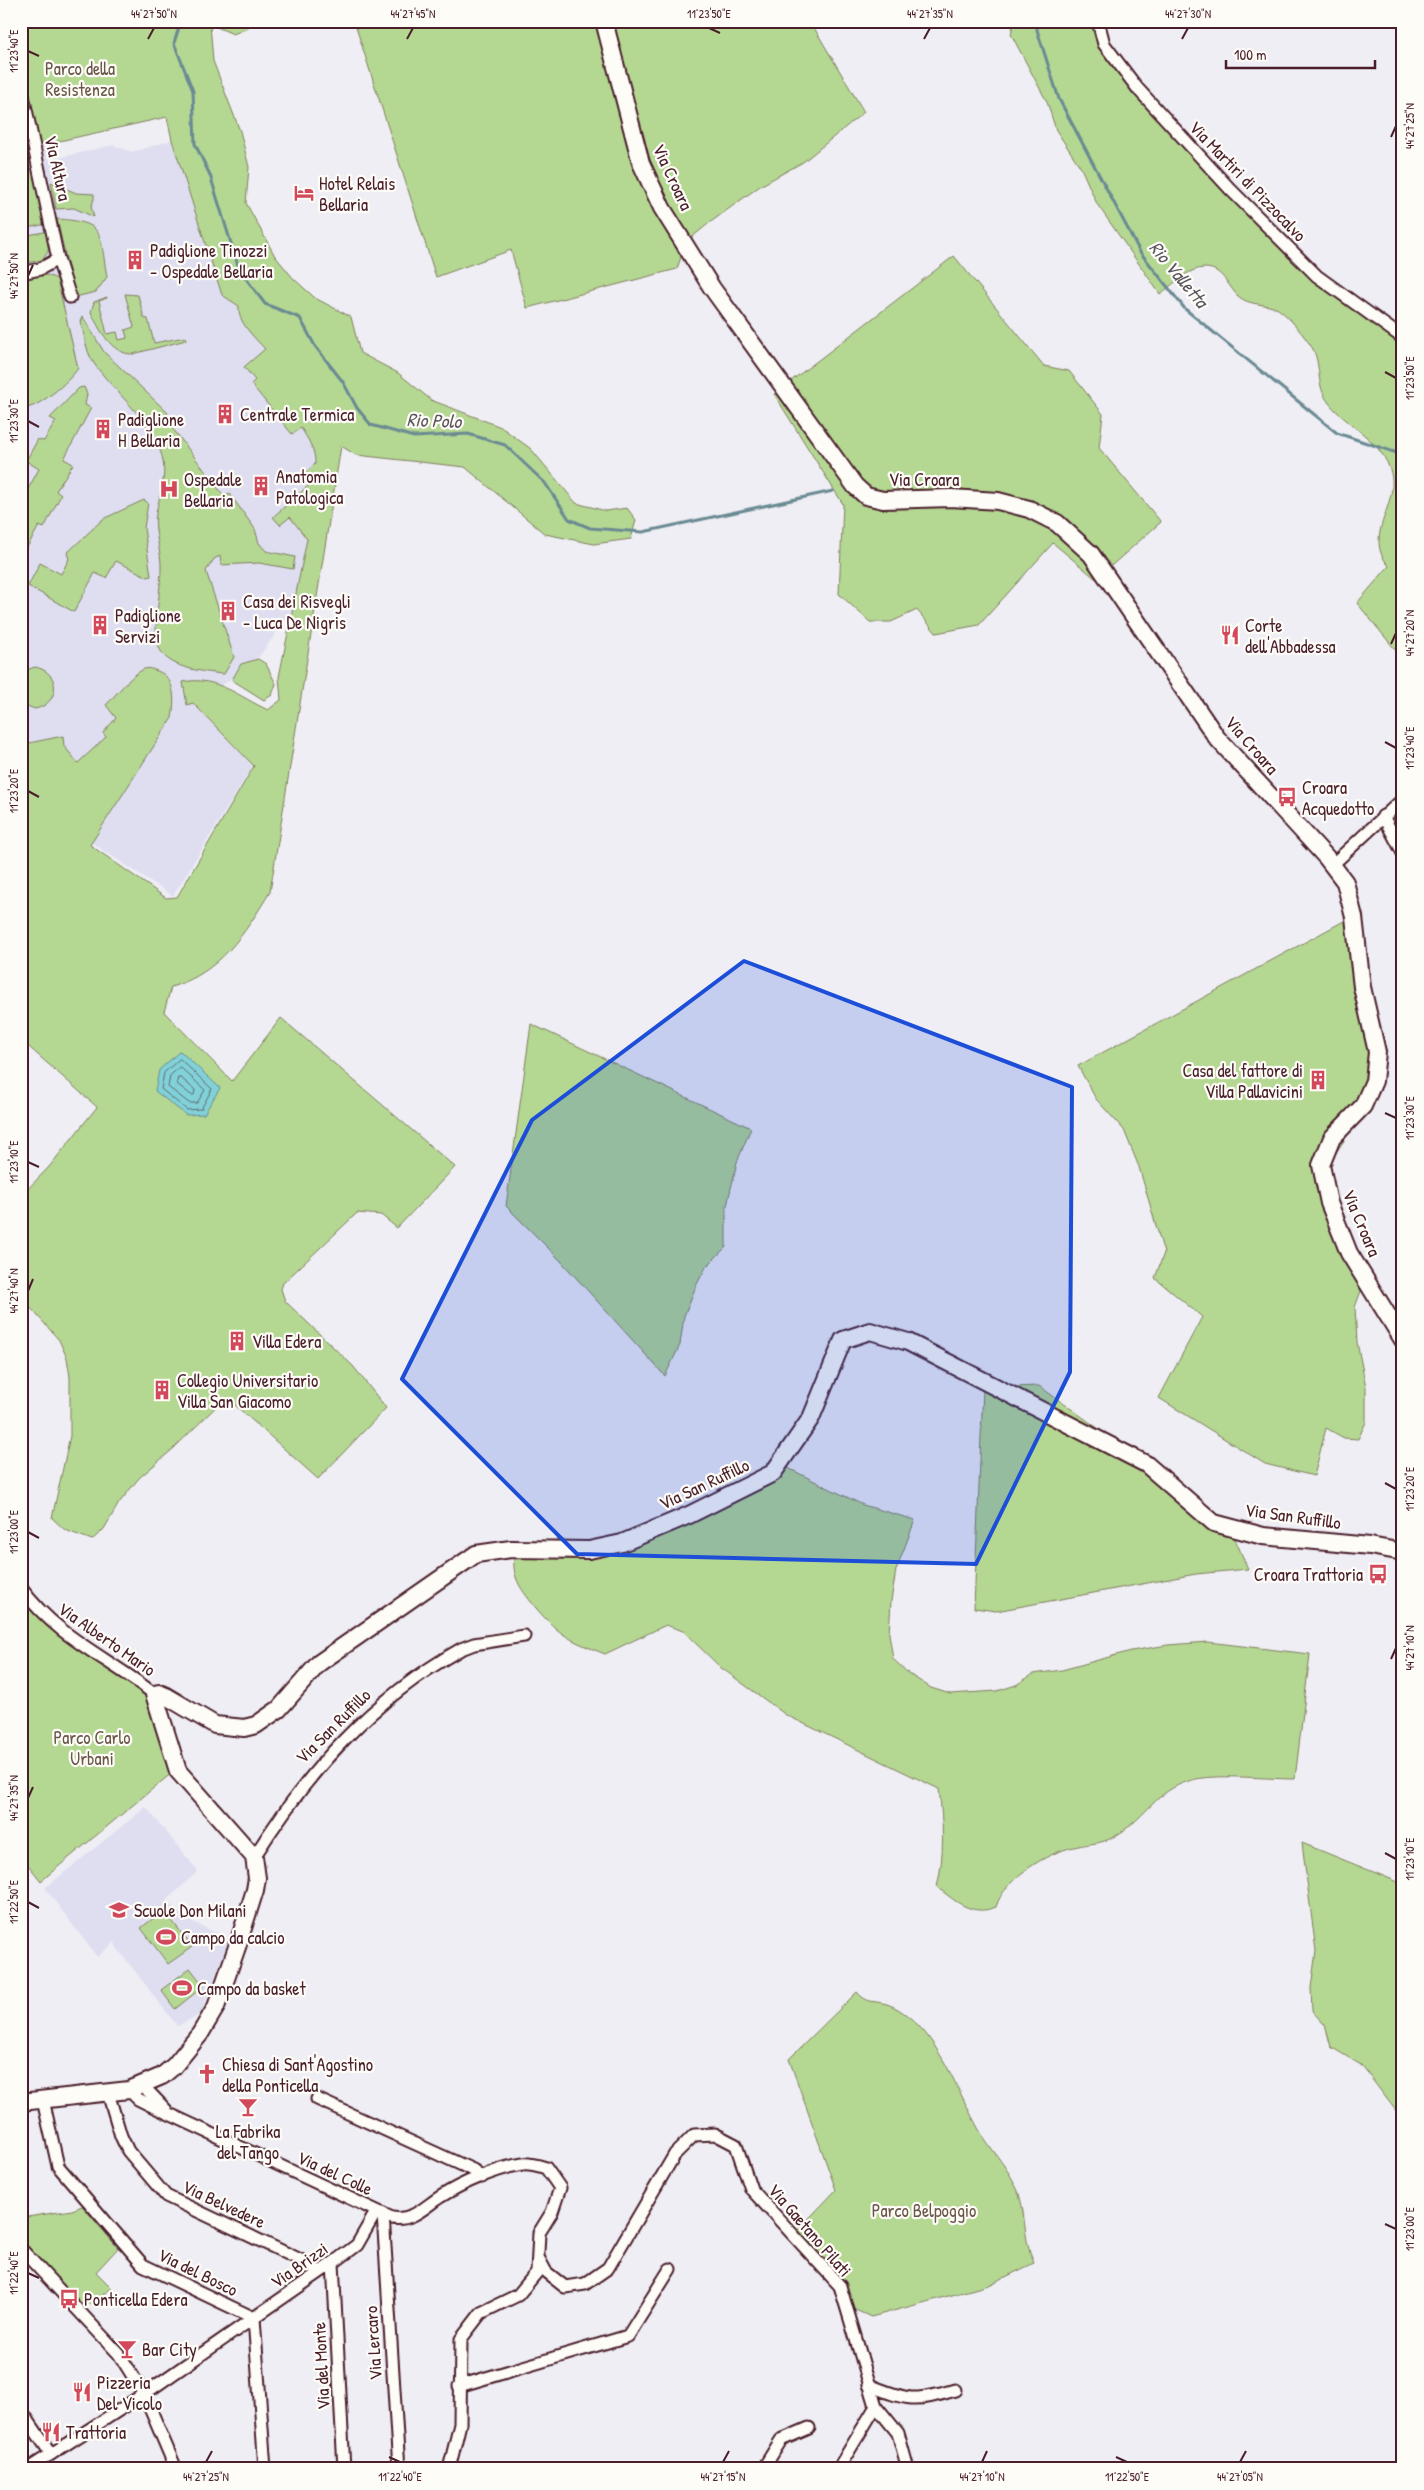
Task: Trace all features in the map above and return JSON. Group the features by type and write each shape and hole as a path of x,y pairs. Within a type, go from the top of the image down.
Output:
{"street":[{"name":"Via Croara","path":"604,21 641,163 662,208 722,303 855,486 866,496 883,500 952,498 998,501 1029,509 1057,523 1091,554 1217,738 1332,865 1345,882 1354,917 1362,987 1377,1052 1374,1081 1363,1106 1332,1138 1322,1165 1328,1203 1349,1253 1403,1340"},
{"name":"Via Martiri di Pizzocalvo","path":"1098,21 1104,44 1138,90 1230,188 1317,276 1403,338"},
{"name":"Via Altura","path":"21,86 58,259 70,297"},
{"path":"21,273 40,268 58,259"},
{"path":"1332,865 1403,799"},
{"path":"1383,816 1403,853"},
{"name":"Via San Ruffillo","path":"154,1694 160,1693 166,1696 215,1725 244,1728 256,1725 279,1709 319,1663 476,1554 511,1549 589,1550 622,1543 689,1515 773,1473 811,1418 843,1340 870,1331 908,1342 1146,1464 1214,1523 1263,1536 1370,1546 1403,1552"},
{"name":"Via Alberto Mario","path":"21,1588 52,1623 84,1648 130,1675 154,1694"},
{"name":"Via San Ruffillo","path":"254,1857 282,1813 309,1776 371,1712 461,1649 474,1644 524,1636"},
{"path":"21,2102 129,2090 146,2085 174,2066 200,2034 216,2007 255,1890 257,1878 254,1857 178,1771 154,1694"},
{"name":"Via del Colle","path":"146,2085 148,2091 171,2115"},
{"name":"Via del Colle","path":"129,2090 138,2098 171,2115 380,2213 397,2219 416,2215 440,2197 482,2177 524,2163 546,2168 560,2188 552,2212 540,2233 537,2272 518,2295 481,2313 461,2339 458,2386 460,2424 449,2469"},
{"name":"Via Belvedere","path":"108,2093 116,2122 128,2152 166,2196 309,2264 319,2272"},
{"path":"317,2099 473,2170 482,2177"},
{"name":"Via del Bosco","path":"43,2100 58,2166 142,2265 254,2318"},
{"name":"Via Gaetano Pilati","path":"539,2258 546,2272 565,2286 585,2284 608,2268 675,2154 694,2135 715,2134 736,2145 751,2189 840,2286 876,2406 898,2433 908,2469"},
{"name":"Via Brizzi","path":"28,2469 144,2394 333,2263 357,2245 380,2213"},
{"name":"Via Lercaro","path":"380,2213 399,2469"},
{"path":"21,2249 27,2265 81,2311 119,2354 144,2394 176,2469"},
{"name":"Via del Monte","path":"333,2263 344,2469"},
{"path":"458,2386 628,2336 670,2268"},
{"path":"254,2318 264,2469"},
{"path":"870,2385 902,2399 928,2398 955,2390"},
{"path":"838,2469 876,2406"},
{"path":"21,2410 51,2454"},
{"path":"763,2469 781,2440 810,2428"}],"highlighted area":[{"path":"744,961 1072,1087 1070,1372 976,1564 577,1554 402,1379 532,1120"}],"shaded area":[{"name":"Ospedale Bellaria","path":"30,81 49,160 113,145 132,152 172,140 222,295 249,313 327,438 293,610 252,666 193,703 253,766 173,896 92,843 21,832 21,83"},
{"name":"Scuole Don Milani","path":"146,1807 198,1871 166,1901 186,1919 230,1939 200,2015 177,2026 117,1948 115,1942 97,1957 45,1888"}],"green space":[{"name":"Parco della Resistenza","path":"21,21 246,21 248,28 233,34 210,24 213,61 240,131 249,167 246,203 275,256 293,278 315,298 351,317 360,353 398,373 431,400 501,427 531,449 576,503 606,511 627,508 636,520 631,539 594,544 545,534 465,467 356,455 341,446 270,892 230,950 204,972 188,981 171,987 164,1012 232,1081 281,1018 455,1167 397,1228 381,1215 357,1213 283,1283 281,1289 285,1301 353,1366 386,1408 318,1479 226,1397 173,1449 139,1478 119,1503 104,1529 92,1540 65,1530 52,1518 70,1436 70,1377 67,1358 59,1340 21,1297 21,1196 49,1167 97,1107 21,1040 21,833 25,833 27,768 24,763 24,744 63,736 64,746 78,763 106,737 103,733 116,718 106,705 132,677 148,668 163,674 168,679 174,698 172,718 90,845 166,898 177,897 254,766 193,703 187,705 183,682 195,681 217,685 268,710 281,700 279,677 307,539 290,517 280,525 273,517 309,485 302,476 315,464 315,459 311,445 301,428 292,434 251,384 255,380 244,367 265,349 244,324 239,312 239,306 222,295 172,140 167,117 37,146 21,77"},
{"path":"354,21 810,21 864,112 803,162 760,186 686,242 677,269 527,308 511,250 436,277"},
{"path":"1014,21 1101,21 1104,34 1136,83 1294,255 1335,287 1403,329 1403,659 1357,603 1389,566 1382,555 1379,543 1392,485 1391,473 1387,462 1373,443 1329,403 1322,390 1313,349 1287,316 1278,309 1242,299 1220,274 1205,268 1193,271 1160,294 1097,204 1081,168 1056,130 1047,102 1011,34"},
{"path":"21,128 25,129 47,224 21,229"},
{"path":"51,182 76,193 94,194 91,207 94,217 74,208 56,209"},
{"path":"57,219 85,223 93,227 98,233 101,240 107,277 96,292 75,297"},
{"path":"50,231 48,252 42,260 21,264 22,236"},
{"path":"954,256 1044,366 1069,371 1103,414 1099,448 1161,522 1096,579 1053,543 979,625 936,633 917,610 891,622 870,622 839,594 843,504 774,394"},
{"path":"47,275 57,279 78,368 52,394 35,405 21,408 21,280"},
{"path":"125,294 138,295 144,318 148,319 154,343 185,337 186,340 133,354 125,353 113,346 107,340 91,312 94,302 107,297 99,301 107,334 117,332 119,340 127,338 125,330 134,327"},
{"path":"83,317 104,352 168,413 164,417 224,496 229,493 255,529 259,543 266,551 295,557 293,569 259,563 221,565 220,556 214,559 206,571 234,657 224,674 196,670 176,664 164,656 158,644 156,631 161,563 155,520 163,483 163,461 156,441 149,429 93,362 84,337 81,322"},
{"path":"84,387 87,394 85,405 91,408 64,459 73,464 56,491 61,495 44,528 39,526 21,558 21,502 39,469 26,461 38,439 44,441 56,421 50,418 79,388"},
{"path":"144,500 148,503 144,528 151,576 148,577 116,561 106,578 95,573 74,612 28,586 40,563 61,574 69,559 67,553 103,519"},
{"path":"258,659 266,664 276,684 272,695 264,700 232,680 241,664"},
{"path":"35,667 44,670 50,675 54,688 53,695 49,701 35,709 21,704 21,672"},
{"path":"1353,916 1372,1054 1363,1112 1329,1163 1327,1185 1362,1288 1355,1307 1357,1342 1366,1387 1366,1422 1358,1439 1344,1438 1326,1428 1314,1476 1265,1464 1159,1398 1202,1317 1155,1278 1164,1253 1139,1167 1124,1130 1096,1099 1078,1066"},
{"path":"531,1024 751,1128 737,1162 726,1210 726,1247 706,1267 696,1286 684,1316 680,1345 665,1376 560,1260 506,1206"},
{"path":"1039,1386 1229,1525 1248,1569 1196,1574 996,1611 974,1608 983,1388"},
{"path":"784,1466 863,1505 915,1520 896,1570 891,1601 889,1634 893,1659 909,1674 931,1688 950,1694 997,1691 1016,1685 1033,1674 1062,1670 1131,1651 1168,1645 1208,1642 1310,1654 1295,1779 1218,1777 1196,1779 1183,1783 1164,1794 1116,1836 1105,1841 1063,1850 1039,1861 1017,1877 1000,1897 996,1907 987,1910 972,1909 957,1902 937,1887 940,1875 942,1838 939,1789 786,1715 720,1667 683,1631 666,1625 605,1654 574,1641 560,1632 536,1608 519,1585 514,1571 516,1542 608,1546"},
{"name":"Parco Carlo Urbani","path":"21,1588 44,1616 146,1684 173,1772 41,1881 21,1856"},
{"path":"1302,1843 1403,1884 1403,2120 1361,2065 1331,2047 1325,2025 1312,2011 1311,1988 1316,1951"},
{"name":"Campo da calcio","path":"164,1910 192,1947 168,1964 141,1928"},
{"name":"Campo da basket","path":"190,1968 204,1986 175,2009 161,1990"},
{"name":"Parco Belpoggio","path":"857,1992 867,2000 893,2006 908,2016 934,2045 948,2068 978,2128 1016,2186 1022,2205 1030,2253 1034,2263 989,2285 871,2317 851,2308 794,2234 836,2190 789,2059"},
{"path":"82,2206 118,2248 96,2272 112,2288 85,2307 47,2269 21,2238 21,2218 72,2210"}],"water":[{"path":"180,1051 220,1088 204,1114 186,1115 155,1091 159,1070"}],"waterway":[{"name":"Rio Polo","path":"181,21 174,43 193,91 195,144 210,175 239,269 265,304 300,318 315,346 343,382 357,408 371,425 414,437 468,434 505,445 545,483 569,519 590,528 643,532 833,491"},
{"name":"Rio Valletta","path":"1038,21 1037,30 1059,99 1140,252 1185,309 1337,433 1403,455"}],"place":[{"name":"Hotel Relais Bellaria","path":"304,193"},
{"name":"Padiglione Tinozzi - Ospedale Bellaria","path":"135,260"},
{"name":"Centrale Termica","path":"225,414"},
{"name":"Padiglione H Bellaria","path":"103,429"},
{"name":"Anatomia Patologica","path":"261,486"},
{"name":"Ospedale Bellaria","path":"169,489"},
{"name":"Casa dei Risvegli - Luca De Nigris","path":"228,611"},
{"name":"Padiglione Servizi","path":"100,625"},
{"name":"Corte dell'Abbadessa","path":"1230,635"},
{"name":"Croara Acquedotto","path":"1287,797"},
{"name":"Casa del fattore di Villa Pallavicini","path":"1318,1080"},
{"name":"Villa Edera","path":"237,1341"},
{"name":"Collegio Universitario Villa San Giacomo","path":"162,1390"},
{"name":"Croara Trattoria","path":"1378,1574"},
{"name":"Scuole Don Milani","path":"119,1910"},
{"name":"Campo da calcio","path":"166,1937"},
{"name":"Campo da basket","path":"182,1988"},
{"name":"Chiesa di Sant'Agostino della Ponticella","path":"207,2074"},
{"name":"La Fabrika del Tango","path":"248,2107"},
{"name":"Ponticella Edera","path":"69,2299"},
{"name":"Bar City","path":"127,2349"},
{"name":"Pizzeria Del Vicolo","path":"82,2392"},
{"name":"Trattoria","path":"51,2432"}]}
